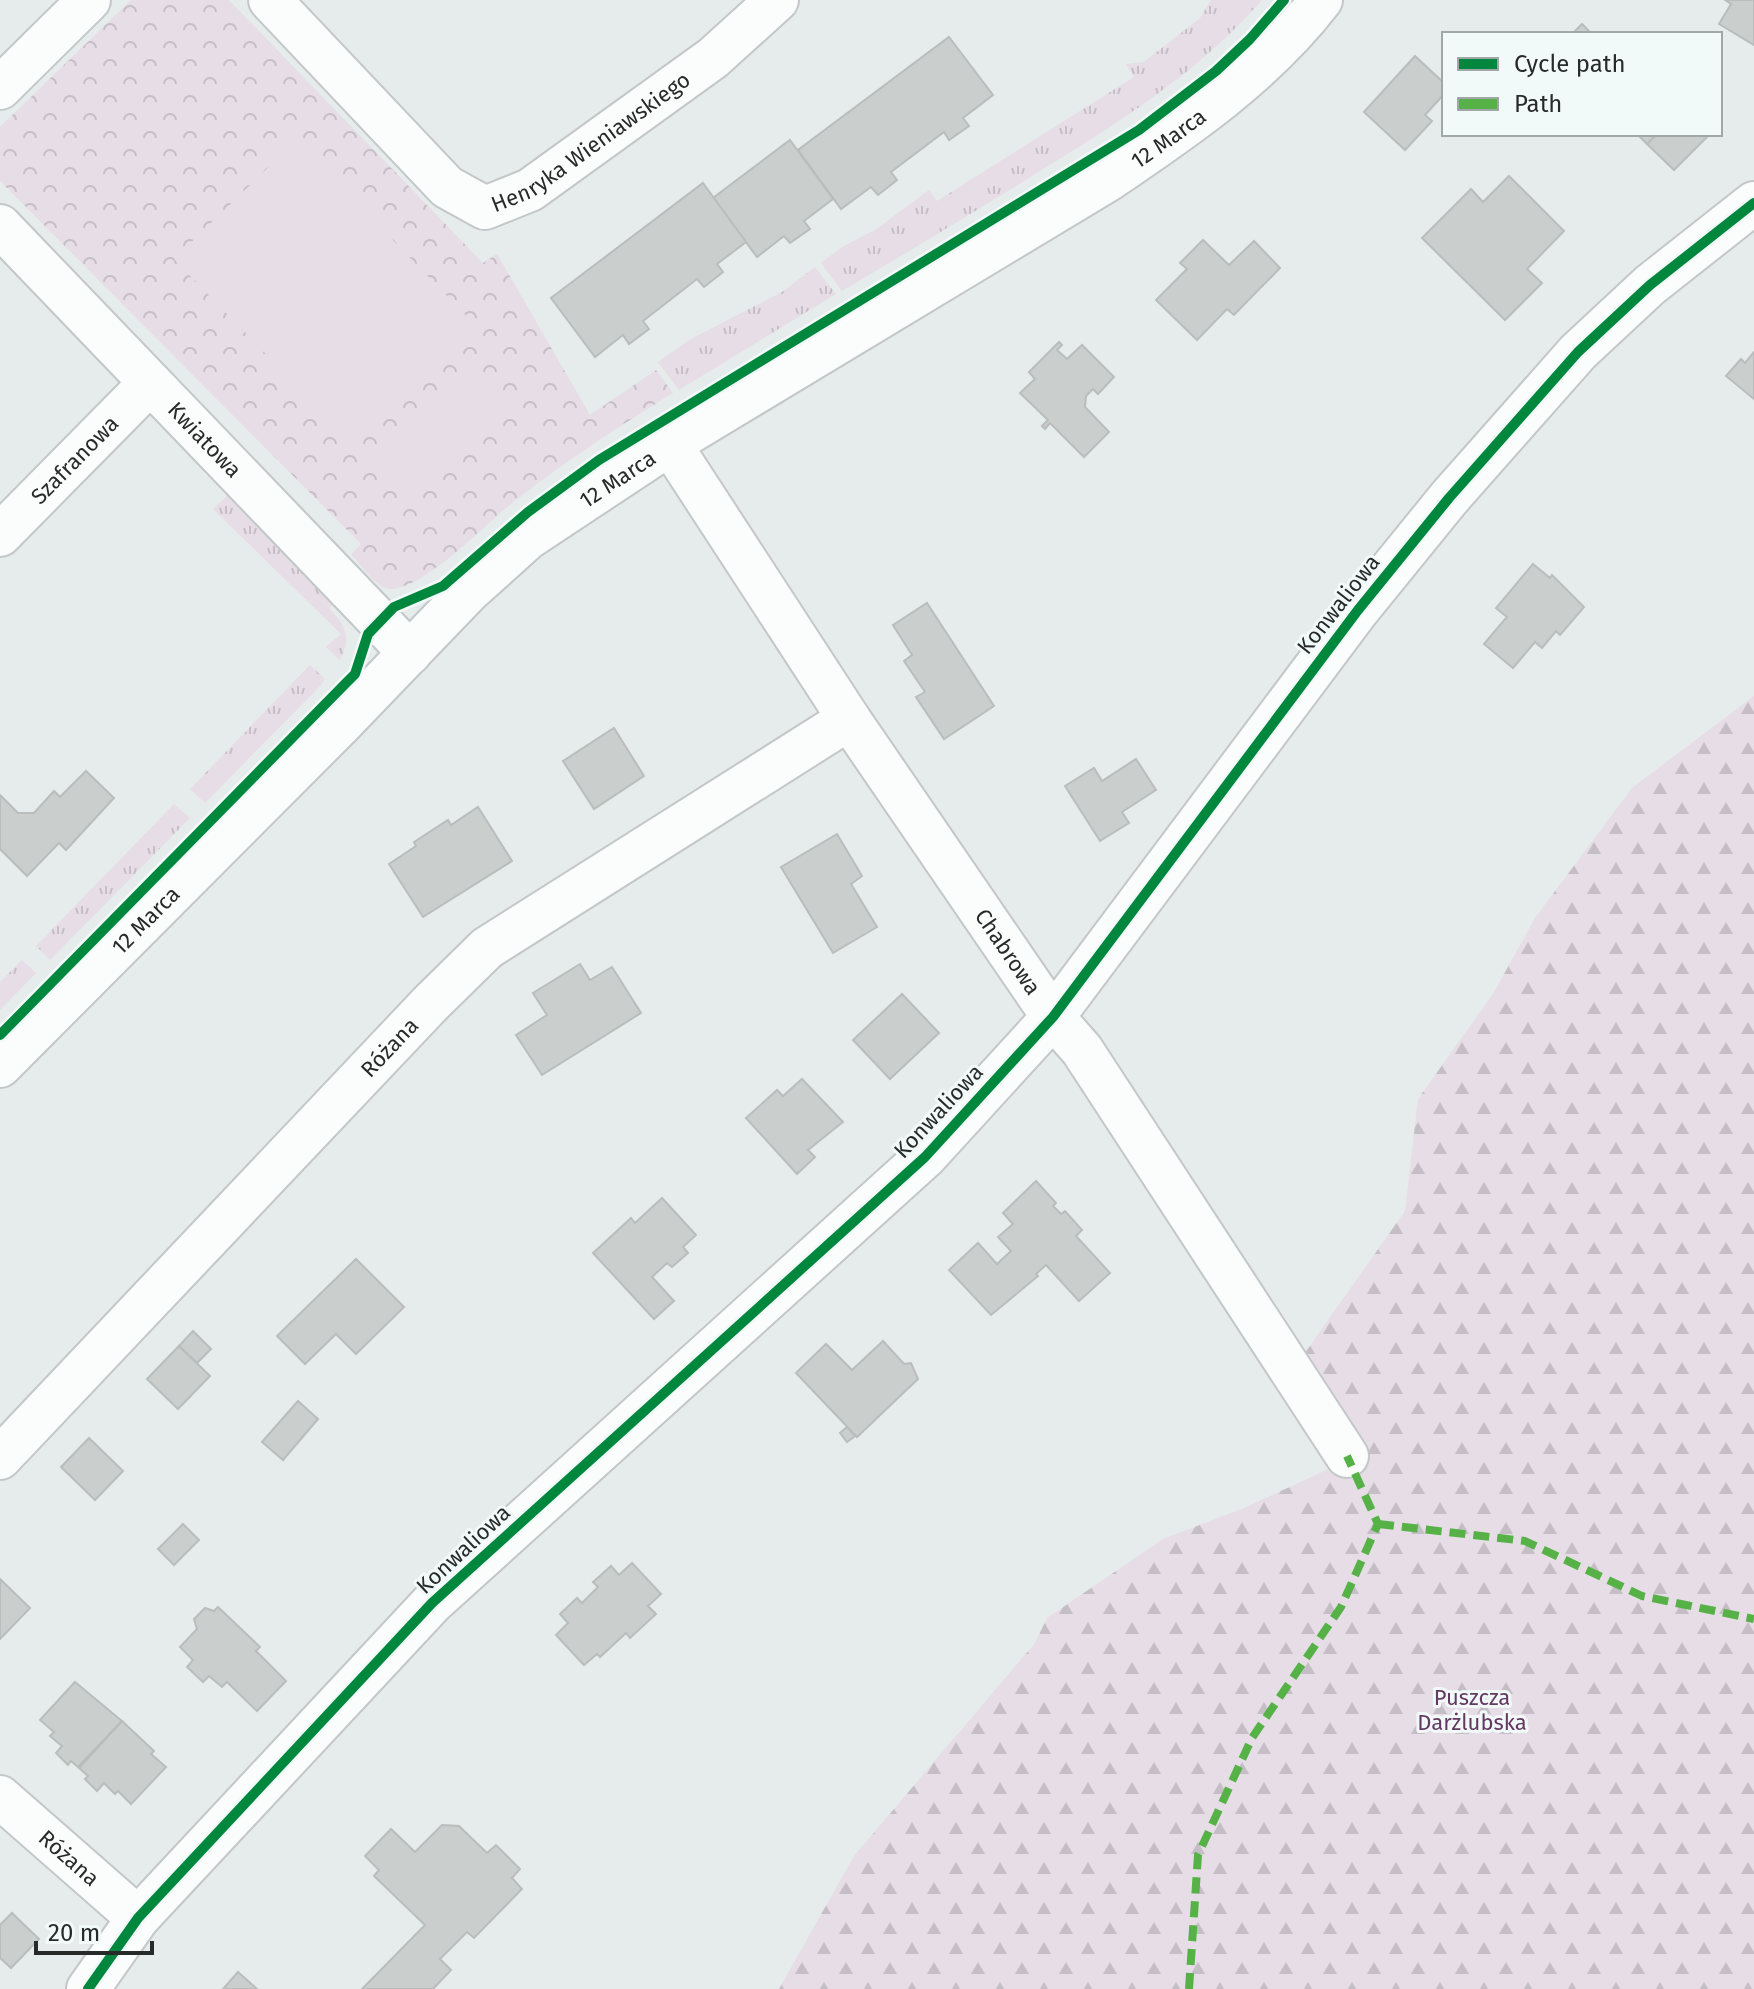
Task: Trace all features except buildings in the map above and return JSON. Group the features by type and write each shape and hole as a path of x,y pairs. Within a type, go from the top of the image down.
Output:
{"street":[{"path":"0,88 89,0"},
{"name":"Henryka Wieniawskiego","path":"270,0 447,187 485,208 530,190 713,58 777,0"},
{"name":"12 Marca","path":"0,1066 468,592 528,538 670,444 1108,180 1169,139 1266,61 1321,0"},
{"name":"Konwaliowa","path":"88,1989 138,1918 432,1603 925,1157 1053,1017 1358,610 1449,498 1578,352 1650,285 1754,203"},
{"name":"Kwiatowa","path":"0,226 410,653"},
{"name":"Szafranowa","path":"0,535 150,383"},
{"name":"Chabrowa","path":"670,444 849,719 1053,1017 1082,1050 1347,1456"},
{"name":"Różana","path":"0,1458 430,1004 487,948 849,719"},
{"name":"Różana","path":"0,1797 138,1918"}],"green space":[{"path":"131,0 229,0 483,263 497,254 590,415 656,370 673,393 554,471 440,565 408,585 393,589 381,586 351,554 361,544 0,181 0,127"},
{"path":"1211,0 1262,0 1212,50 1158,94 1100,134 892,262 842,291 821,263 842,247 875,230 929,190 937,201 1134,77 1126,64 1144,62 1200,18"},
{"path":"296,140 477,327 355,446 174,259"},
{"path":"815,267 836,294 679,390 658,362 689,340 782,292"},
{"path":"469,370 510,413 416,501 376,458"},
{"path":"232,491 338,599 329,608 345,632 346,645 340,660 326,647 341,634 213,509"},
{"path":"310,665 325,679 321,685 205,803 190,789"},
{"name":"Puszcza Darżlubska","path":"1754,696 1754,1989 779,1989 854,1856 1035,1643 1047,1618 1163,1539 1244,1508 1333,1467 1302,1357 1405,1211 1418,1099 1493,994 1535,918 1632,788"},
{"path":"174,804 190,818 50,960 36,946"},
{"path":"22,960 36,973 0,1010 0,982"}],"marked path":[{"path":"1189,1989 1198,1855 1252,1738 1341,1607 1378,1524 1347,1456"},
{"path":"1378,1524 1525,1541 1642,1596 1754,1619"}],"cycle path":[{"path":"0,1035 355,674 368,634 394,607 443,586 528,512 599,460 1139,130 1216,71 1250,39 1284,0"},
{"path":"88,1989 138,1918 432,1603 925,1157 1053,1017 1358,610 1449,498 1578,352 1650,285 1754,203"}]}
